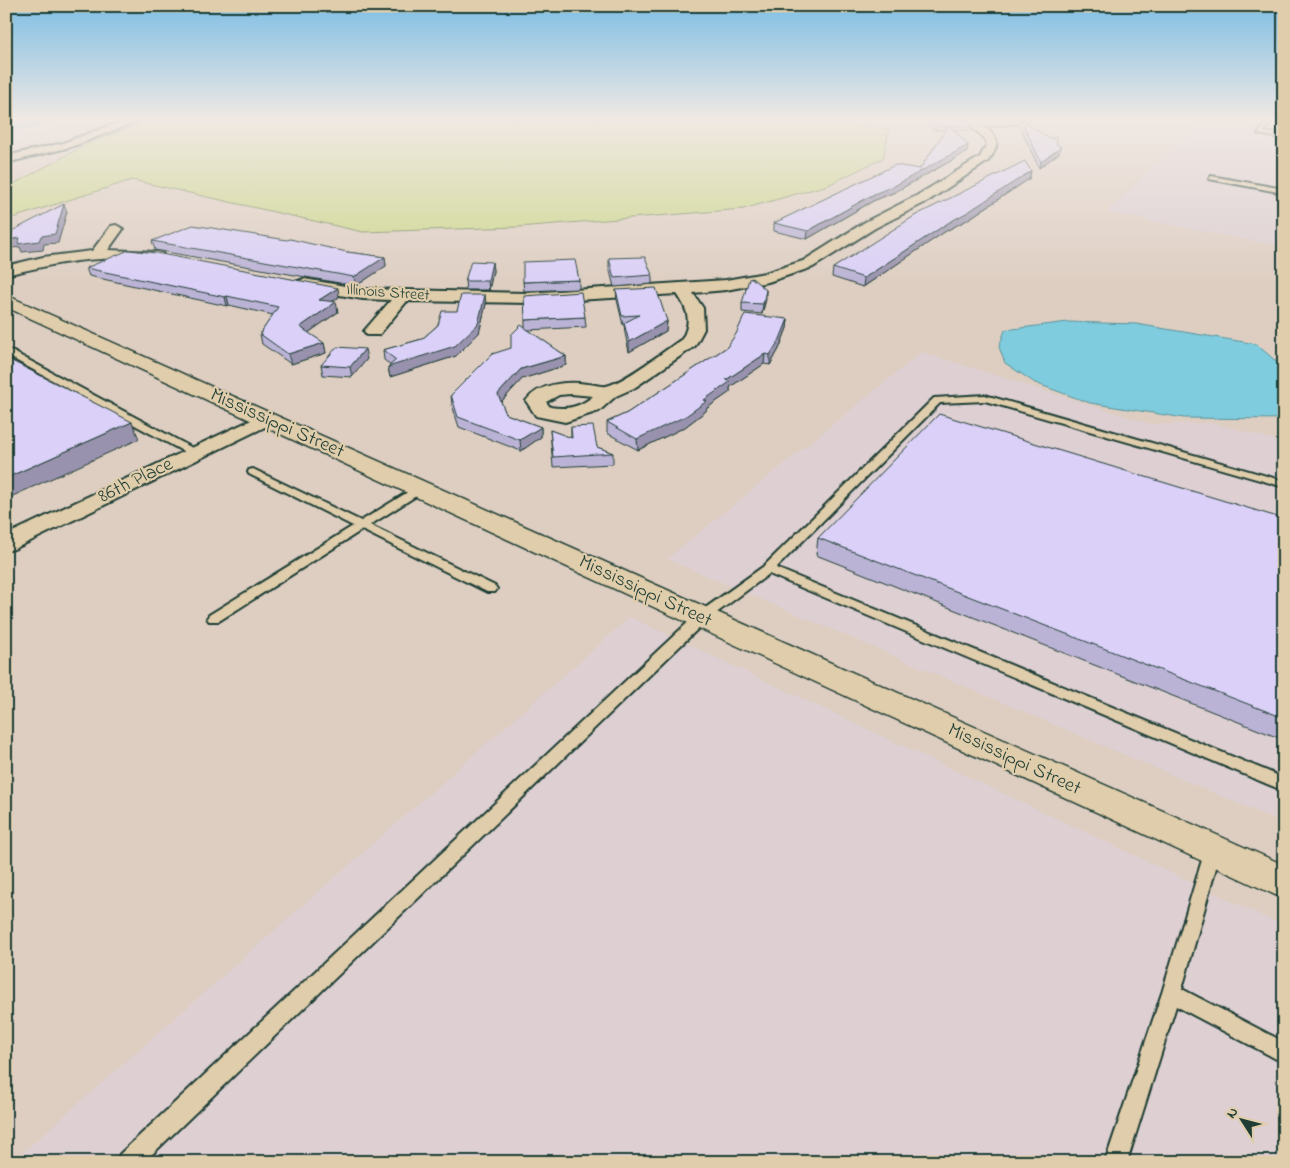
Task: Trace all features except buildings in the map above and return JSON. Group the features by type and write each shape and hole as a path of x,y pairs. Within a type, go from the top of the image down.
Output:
{"street":[{"name":"Illinois Street","path":"288,281 363,294 527,298 726,285 768,277 808,264 870,225 923,198 959,175"},
{"path":"97,254 116,229"},
{"path":"6,271 46,260 97,254 130,253 168,258"},
{"path":"609,392 628,384 688,342 696,329 695,308 682,289"},
{"path":"373,331 403,296"},
{"name":"Mississippi Street","path":"6,300 1284,883"},
{"name":"86th Place","path":"6,544 266,418"}],"lane":[{"path":"1211,178 1284,191"},
{"path":"6,351 194,453"},
{"path":"128,1162 702,617 768,570 937,400 985,398 1284,484"},
{"path":"253,472 491,588"},
{"path":"214,618 420,489"},
{"path":"768,570 1284,785"},
{"path":"1116,1162 1171,993 1213,850"},
{"path":"1171,993 1284,1052"}],"shaded area":[{"path":"1146,175 1284,175 1284,247 1106,212"},
{"path":"922,352 1150,424 1212,423 1284,442 1284,823 667,559"},
{"path":"630,617 1284,926 1284,1162 12,1162"}],"green space":[{"path":"31,175 849,175 828,185 743,209 518,227 363,232 132,180 6,220 6,188"}],"water":[{"path":"1068,322 1136,324 1256,344 1284,368 1284,419 1184,418 1090,403 1035,383 1005,363 999,347 1005,330"}]}
